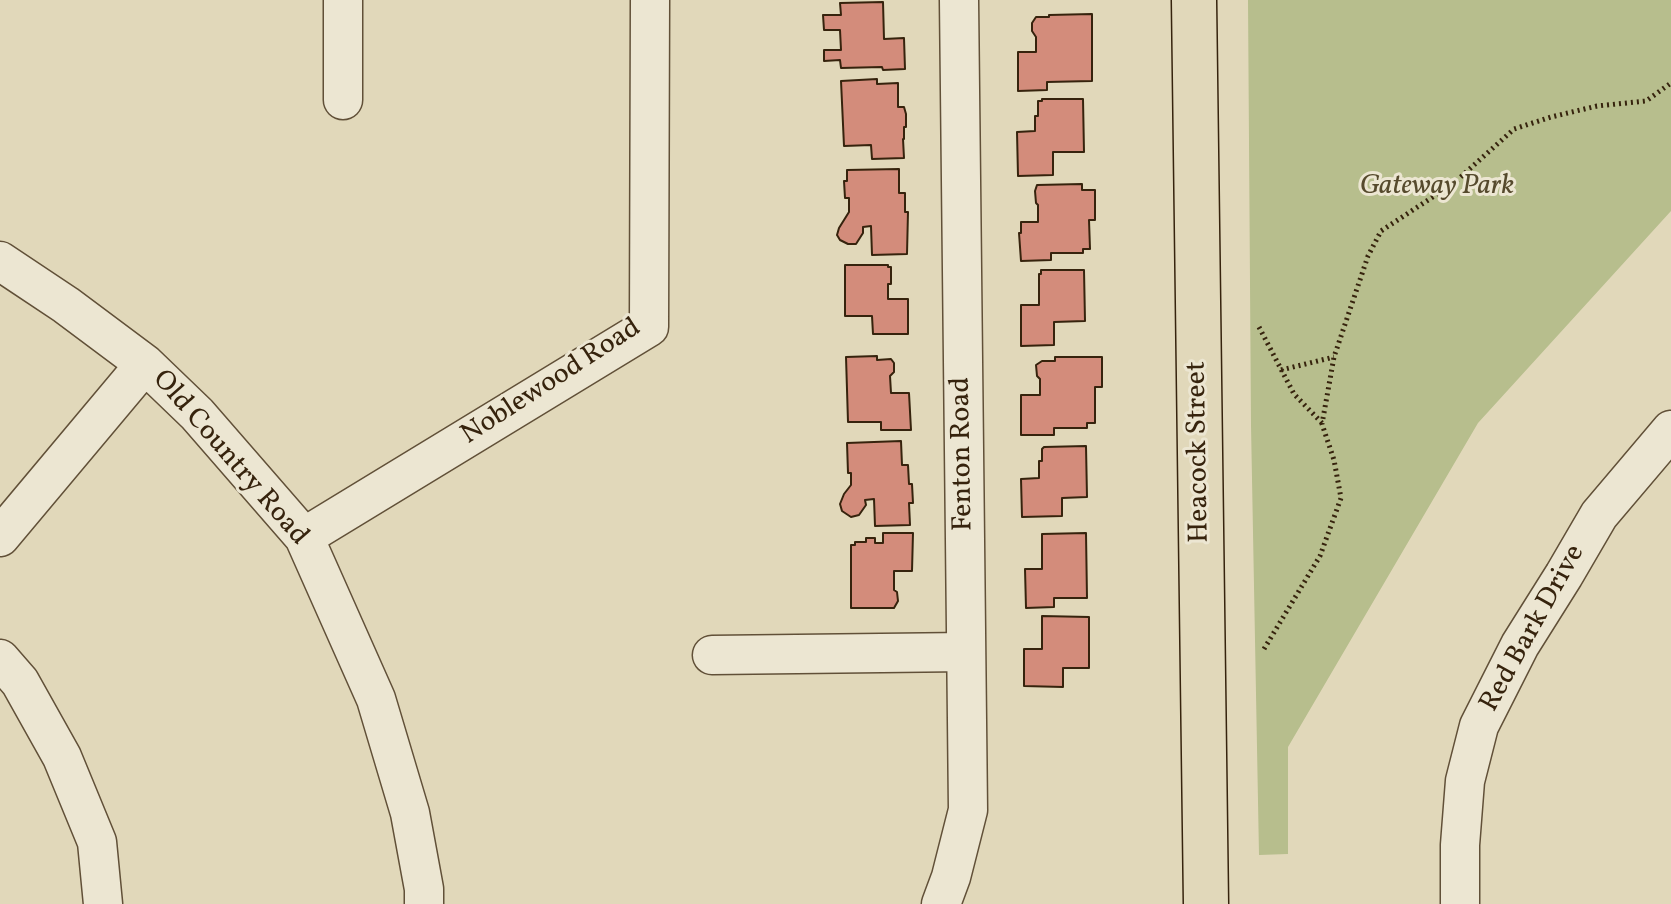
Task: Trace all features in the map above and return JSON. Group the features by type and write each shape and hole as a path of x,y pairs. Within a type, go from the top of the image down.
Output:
{"main road":[{"name":"Heacock Street","path":"1194,0 1206,904"}],"street":[{"path":"343,0 343,100"},
{"name":"Noblewood Road","path":"304,537 649,327 650,0"},
{"name":"Fenton Road","path":"941,904 968,810 959,0"},
{"name":"Old Country Road","path":"0,261 145,364 197,414 304,537 376,699 410,813 424,904"},
{"path":"0,537 145,364"},
{"name":"Red Bark Drive","path":"1460,904 1465,781 1479,726 1520,645 1599,515 1671,430"},
{"path":"712,655 966,652"},
{"path":"0,659 20,682 62,757 97,842 103,904"}],"path":[{"path":"1322,424 1334,357 1368,256 1381,231 1454,183 1514,129 1597,106 1646,101 1671,83"},
{"path":"1259,327 1294,394 1322,424 1334,460 1341,498 1320,556 1264,649"},
{"path":"1281,370 1334,357"}],"green space":[{"name":"Gateway Park","path":"1248,0 1671,0 1671,211 1478,423 1288,747 1288,854 1259,855 1251,425"}],"building":[{"path":"883,2 884,39 904,38 905,69 841,68 840,60 824,61 824,50 841,50 840,30 824,30 823,15 841,15 840,3"},
{"path":"1092,14 1092,81 1047,82 1047,90 1018,91 1018,52 1036,52 1032,23 1036,17"},
{"path":"877,79 877,84 898,83 898,107 904,107 906,114 904,158 872,159 871,145 844,146 841,81"},
{"path":"1083,99 1084,152 1053,152 1053,175 1018,176 1017,132 1035,131 1038,101"},
{"path":"899,169 899,193 905,193 905,212 908,212 907,254 872,255 871,226 863,227 856,244 840,240 837,235 839,228 849,212 844,181 847,181 847,170"},
{"path":"1082,184 1082,190 1095,190 1095,220 1089,220 1090,249 1083,249 1083,253 1051,253 1051,260 1021,261 1021,222 1038,222 1037,185"},
{"path":"845,265 891,267 888,299 908,299 908,334 873,334 872,316 845,316"},
{"path":"1041,270 1084,270 1085,321 1054,322 1054,345 1021,346 1021,305 1039,305"},
{"path":"877,356 877,360 891,359 894,363 894,372 890,376 891,393 909,393 911,430 881,430 881,422 848,422 846,357"},
{"path":"1055,357 1102,357 1102,387 1095,387 1095,423 1087,423 1087,428 1054,428 1054,435 1021,435 1021,395 1040,395 1036,365 1042,361 1055,361"},
{"path":"901,441 902,465 908,465 909,484 912,484 910,525 875,526 874,499 865,500 866,505 859,515 851,517 842,511 840,504 851,485 847,443"},
{"path":"1086,446 1087,497 1062,498 1062,516 1022,517 1021,479 1039,478 1042,449"},
{"path":"883,533 913,533 912,571 894,571 894,590 898,601 894,608 851,608 851,545 866,542 866,538 875,538 875,543 883,543"},
{"path":"1086,533 1087,598 1054,598 1054,607 1026,608 1025,569 1042,569 1042,534"},
{"path":"1042,616 1089,617 1089,668 1063,668 1063,687 1024,686 1024,649 1042,649"}]}
